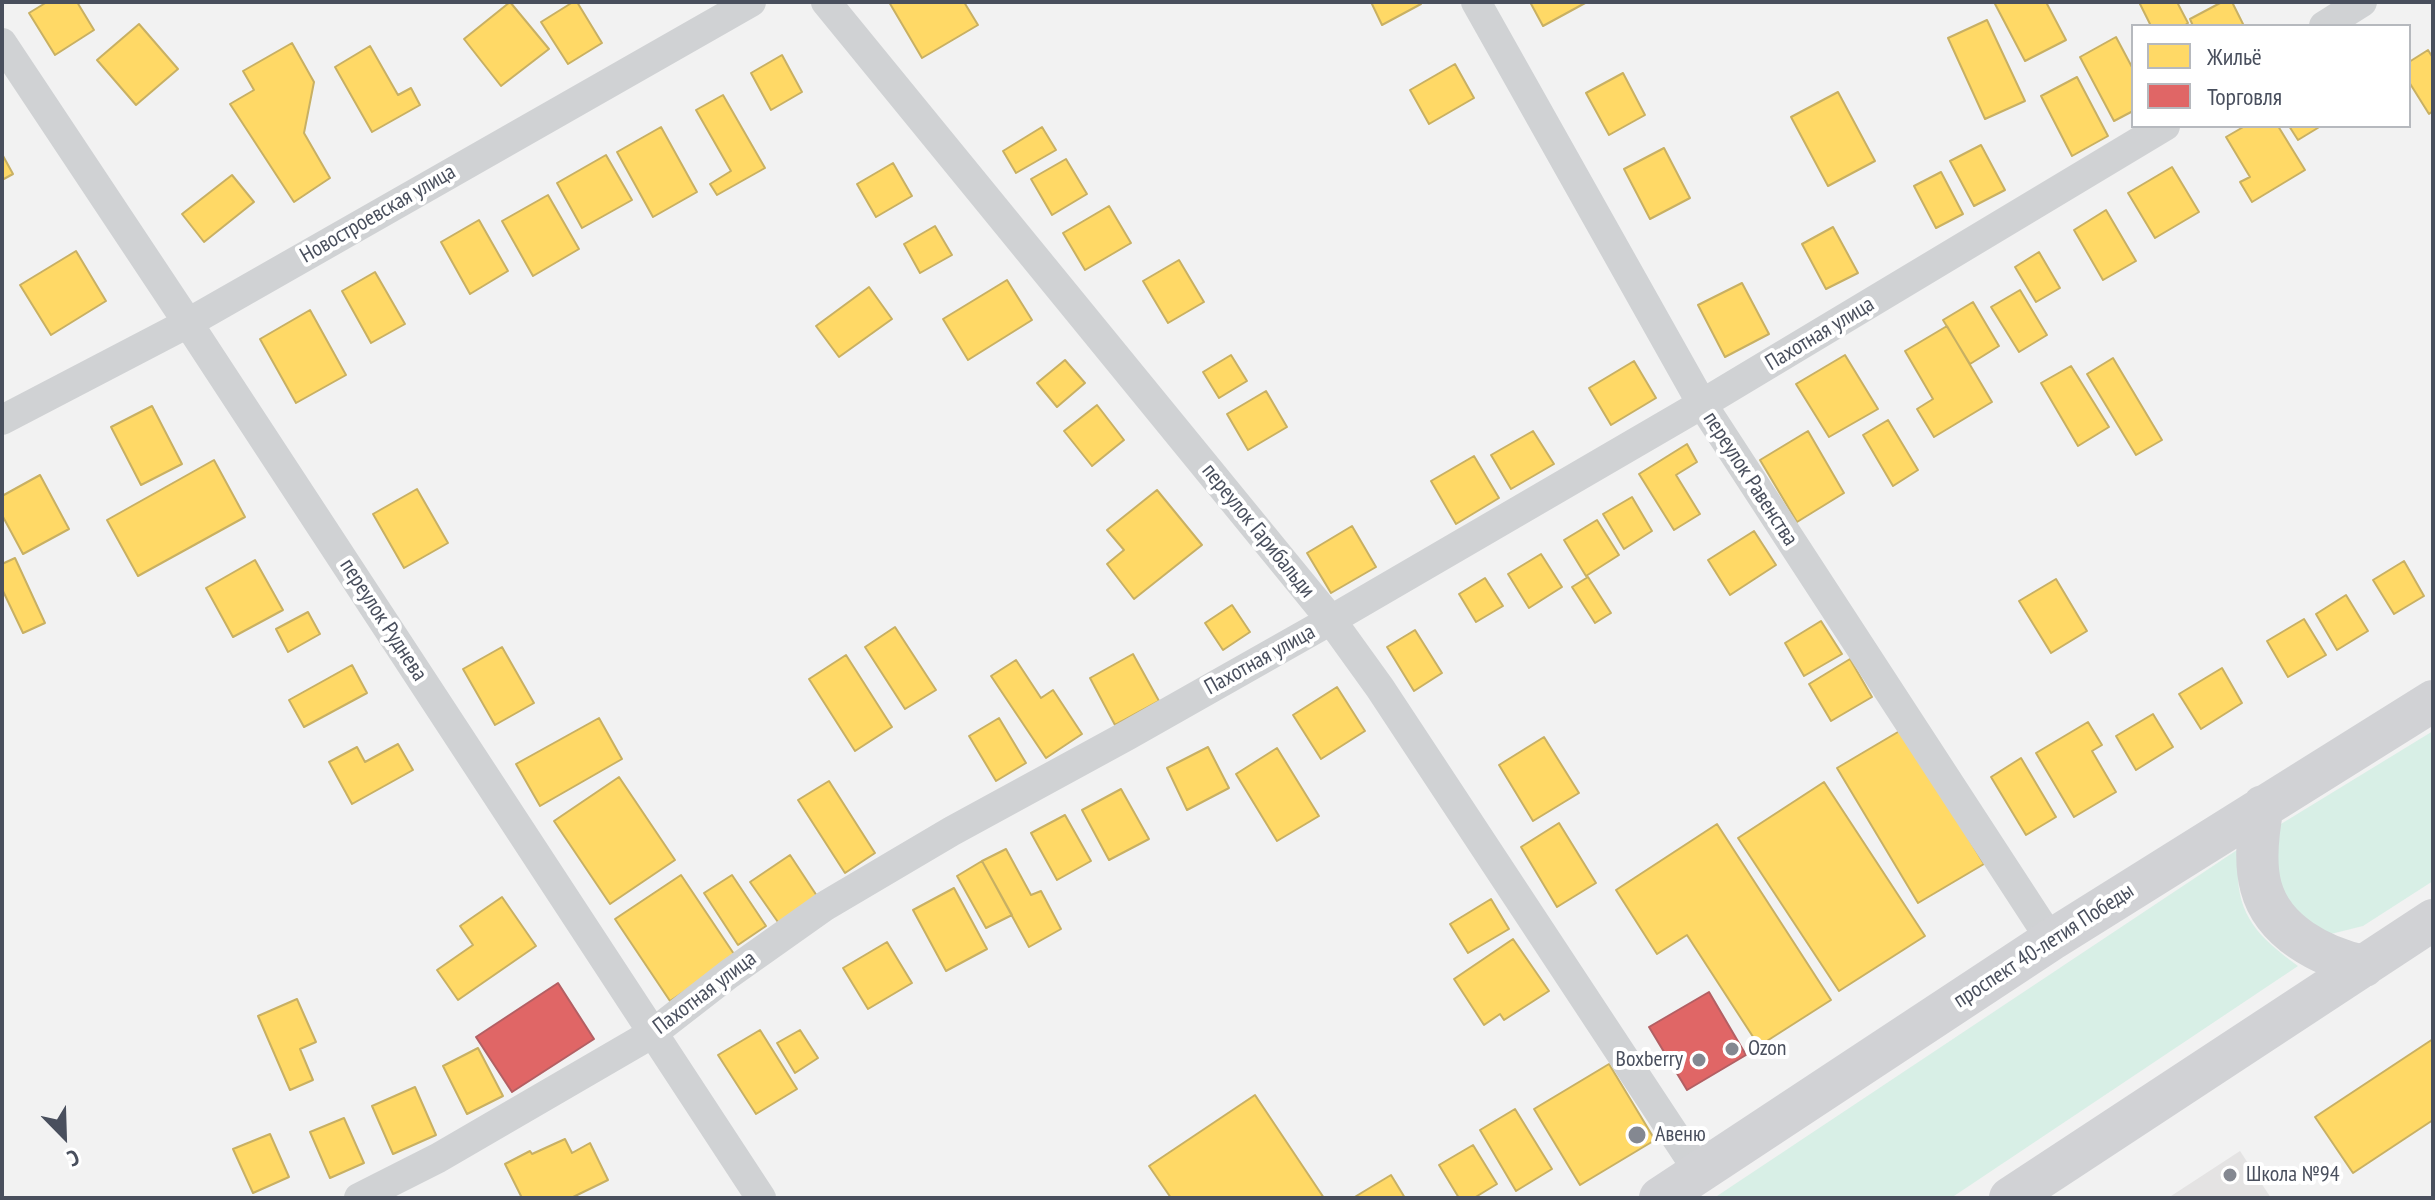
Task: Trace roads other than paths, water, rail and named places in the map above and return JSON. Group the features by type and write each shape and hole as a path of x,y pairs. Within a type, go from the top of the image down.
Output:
{"main road":[{"name":"проспект 40-летия Победы","path":"1660,1198 2051,940 2433,701"},
{"path":"2263,806 2257,861 2261,888 2273,914 2295,935 2315,948 2339,960 2364,966"},
{"path":"2010,1198 2433,920"}],"street":[{"name":"Новостроевская улица","path":"2,420 188,323 751,2"},
{"name":"переулок Гарибальди","path":"826,2 1331,620 1380,688 1699,1172"},
{"name":"переулок Равенства","path":"1476,2 1702,404 2051,940"},
{"path":"2327,24 2362,2"},
{"name":"переулок Руднева","path":"2,43 761,1198"},
{"name":"Пахотная улица","path":"359,1198 438,1158 653,1033 825,906 952,831 1331,620 1702,404 2162,128"}],"place":[{"name":"Ozon","path":"1732,1049"},
{"name":"Boxberry","path":"1699,1060"},
{"name":"Авеню","path":"1637,1135"},
{"name":"Школа №94","path":"2230,1175"}]}
